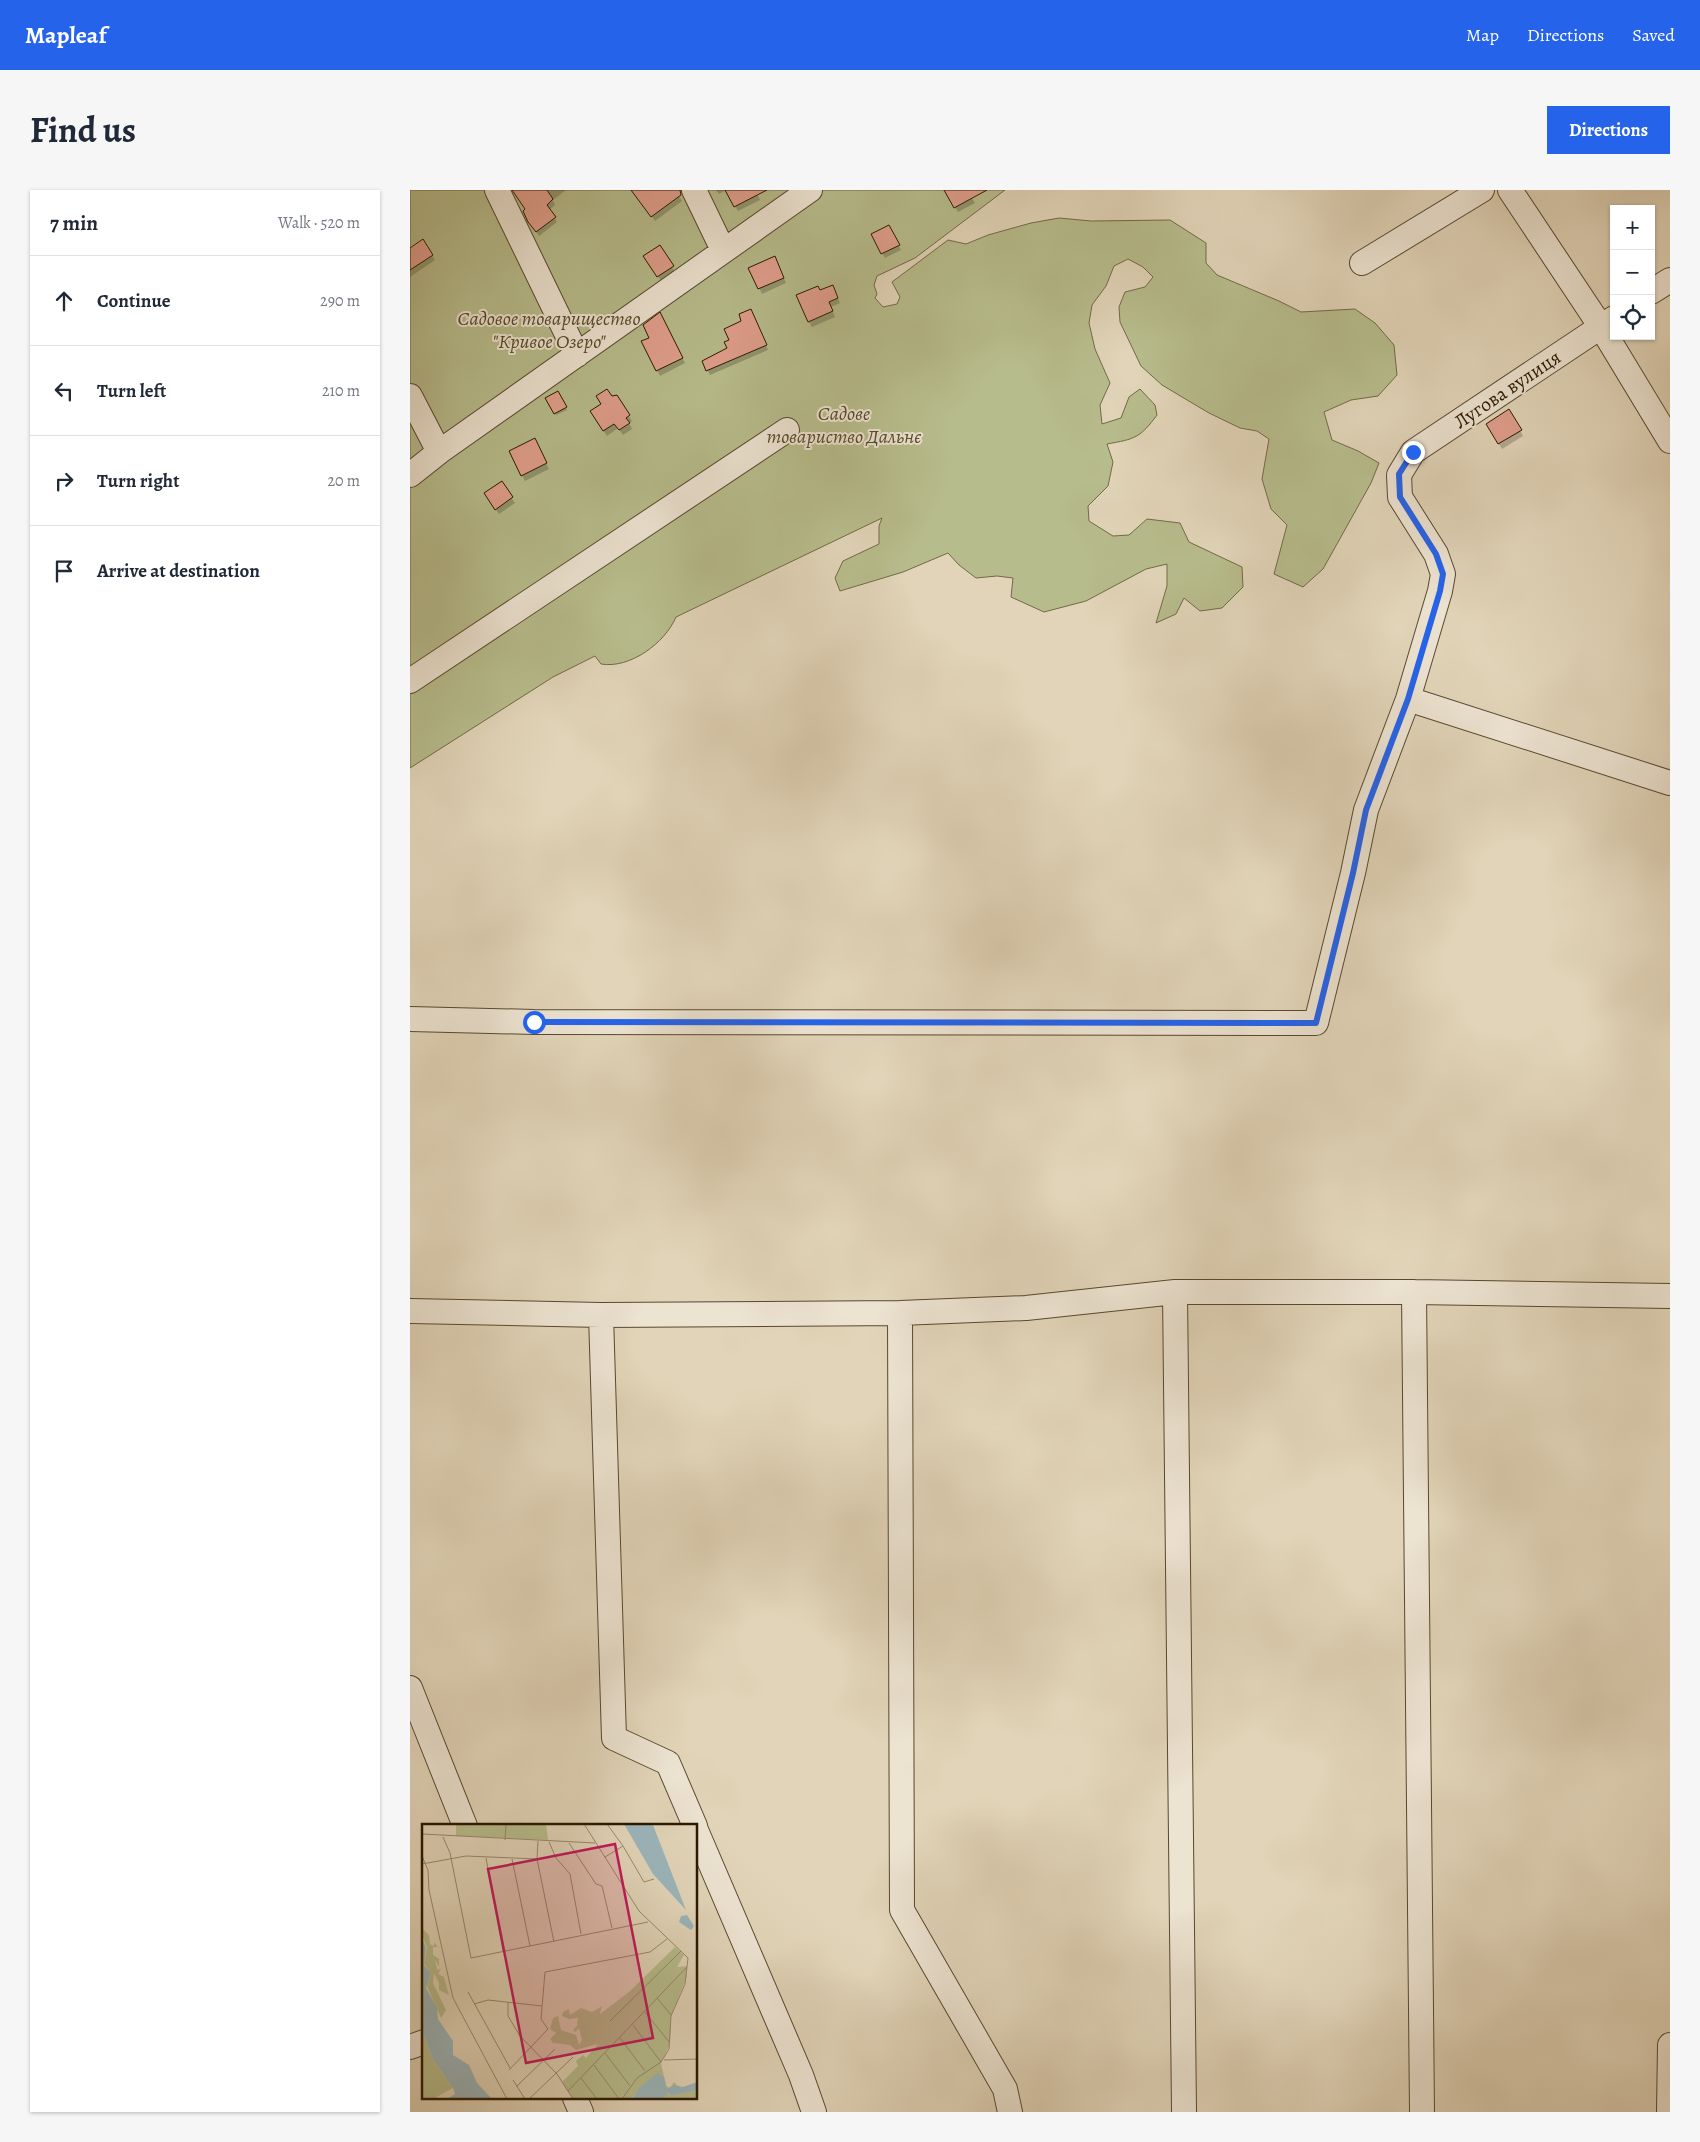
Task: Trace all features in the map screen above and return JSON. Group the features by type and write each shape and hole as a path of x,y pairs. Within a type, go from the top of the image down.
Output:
{"street":[{"path":"497,190 578,356"},
{"path":"694,190 723,250"},
{"path":"410,474 810,190"},
{"path":"1362,263 1482,190"},
{"path":"1510,190 1607,322 1670,441"},
{"path":"1655,289 1670,280"},
{"name":"Лугова вулиця","path":"1408,699 1440,591 1443,574 1436,554 1400,497 1399,474 1413,452 1607,322"},
{"path":"410,396 439,452"},
{"path":"410,681 787,430"},
{"path":"410,1019 534,1022 1316,1023 1353,873 1366,810 1408,699 1670,782"},
{"path":"1175,1292 1184,2112"},
{"path":"410,1311 601,1315 900,1313 1026,1308 1175,1292 1414,1292 1670,1296"},
{"path":"1414,1292 1422,2112"},
{"path":"900,1313 902,1910 1005,2088 1010,2112"},
{"path":"601,1315 614,1738 668,1763 694,1824"},
{"path":"410,1688 464,1824"},
{"path":"698,1835 801,2075 814,2112"},
{"path":"410,2047 422,2043"},
{"path":"1669,2112 1670,2045"},
{"path":"576,2100 581,2112"}],"green space":[{"path":"410,190 1005,190 915,258 877,276 874,285 877,294 875,298 883,307 897,304 900,297 892,282 948,240 966,244 988,235 1031,223 1059,218 1091,221 1170,220 1206,243 1206,263 1217,275 1301,312 1355,309 1375,323 1394,345 1397,375 1378,396 1351,400 1324,412 1332,440 1358,451 1379,463 1371,483 1323,569 1303,587 1274,574 1287,525 1271,509 1262,479 1269,439 1257,431 1240,428 1209,413 1162,385 1141,366 1120,322 1119,307 1125,292 1145,287 1153,277 1143,267 1128,259 1114,266 1106,286 1092,305 1089,323 1095,349 1110,383 1100,405 1102,424 1121,418 1129,397 1140,389 1155,405 1157,415 1146,429 1131,439 1107,444 1113,462 1108,486 1088,506 1089,521 1113,536 1129,535 1147,519 1180,523 1189,542 1242,567 1243,587 1222,608 1200,611 1184,598 1176,614 1156,623 1167,586 1167,564 1146,569 1086,601 1044,612 1011,597 1013,578 997,576 976,578 959,565 948,553 903,572 840,591 835,578 843,561 879,544 879,526 882,518 676,617 671,627 655,645 635,658 612,664 601,664 595,656 553,677 410,768"}],"building":[{"path":"512,190 547,190 553,199 547,205 556,217 536,232 528,222 523,211 525,209"},
{"path":"631,190 680,190 681,195 651,217"},
{"path":"725,190 767,190 734,207"},
{"path":"944,190 987,190 954,208"},
{"path":"889,225 900,245 881,254 871,234"},
{"path":"423,239 433,255 410,270 410,248"},
{"path":"660,245 674,266 657,277 643,256"},
{"path":"775,256 784,278 758,289 748,268"},
{"path":"833,285 838,298 829,302 833,311 808,322 796,295 818,286 820,290"},
{"path":"751,309 767,345 706,371 702,361 727,348 724,342 729,340 724,329 741,321 739,314"},
{"path":"660,312 683,358 656,371 641,341 649,338 643,325"},
{"path":"607,389 612,396 617,395 630,415 626,418 630,423 619,430 614,424 603,431 590,411 601,404 596,396"},
{"path":"558,391 567,407 554,414 545,398"},
{"path":"1509,409 1522,430 1498,444 1486,424"},
{"path":"535,438 547,463 521,476 509,451"},
{"path":"502,481 513,497 495,510 484,493"}],"route":[{"path":"534,1022 1316,1023 1353,873 1366,810 1408,699 1440,591 1443,574 1436,554 1400,497 1399,474 1413,452"}],"park label":[{"name":"Садовое товарищество \"Кривое Озеро\"","path":"549,330"},
{"name":"Садове товариство Дальнє","path":"844,424"}]}
